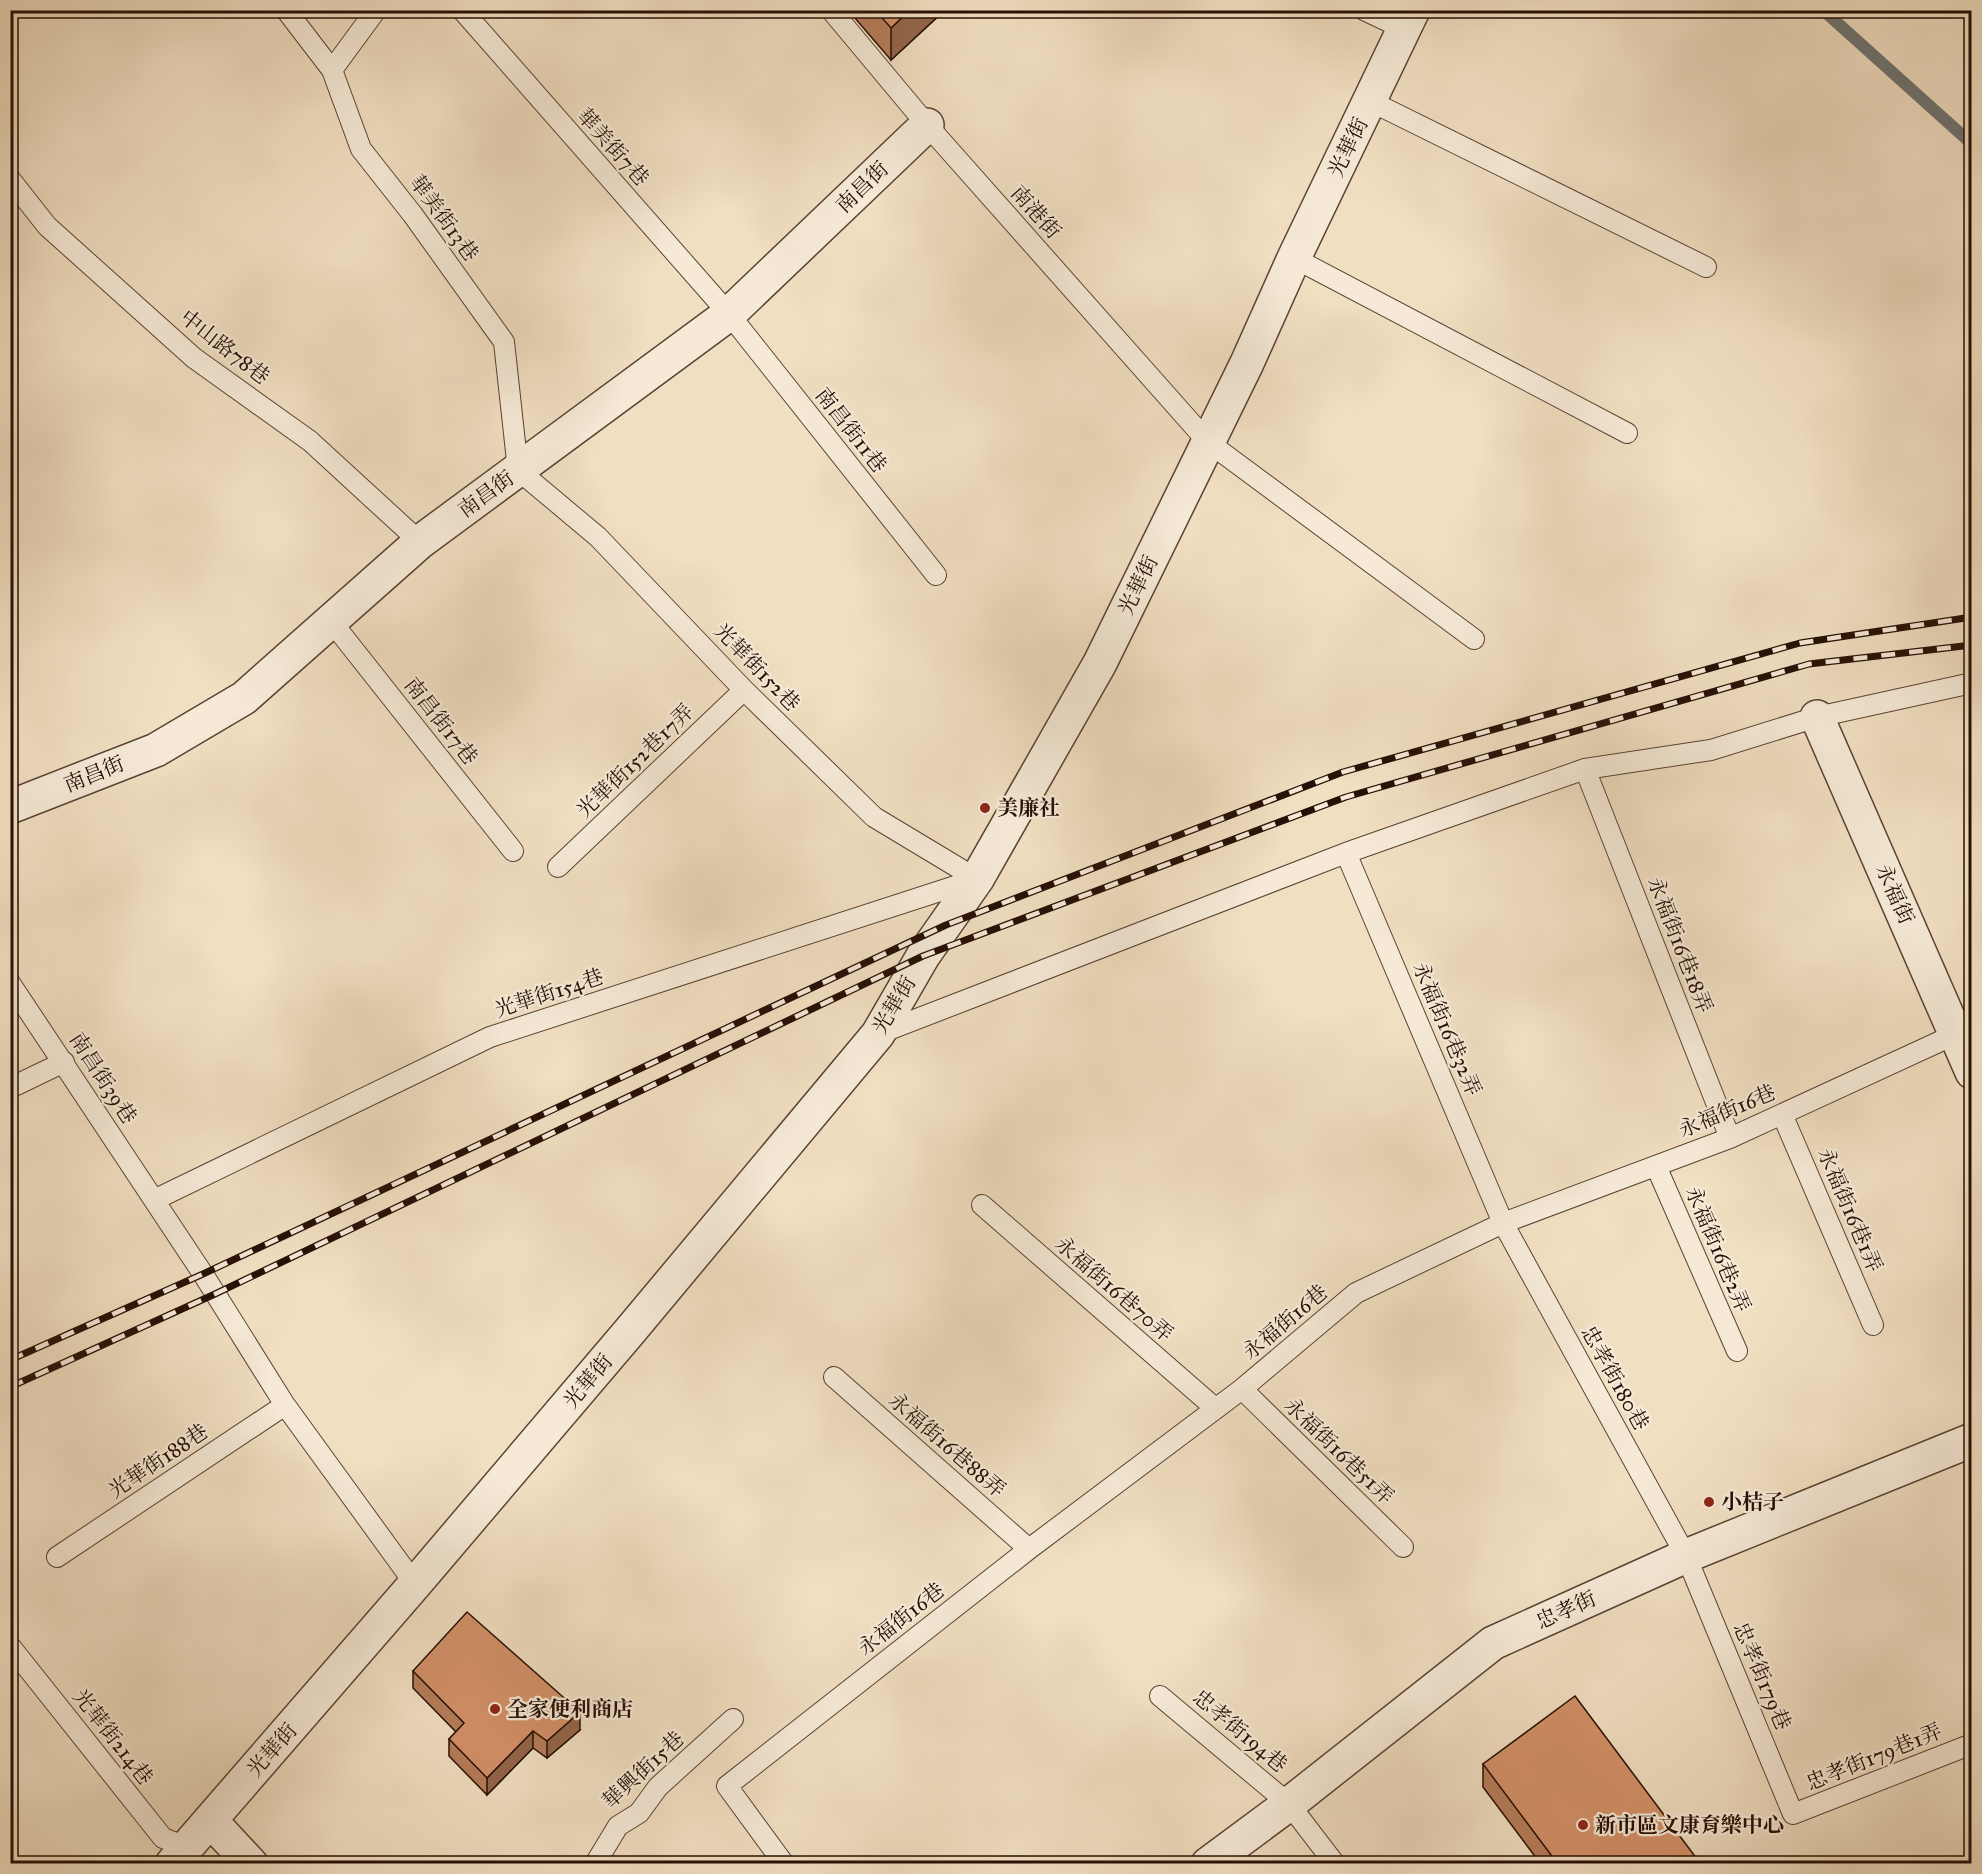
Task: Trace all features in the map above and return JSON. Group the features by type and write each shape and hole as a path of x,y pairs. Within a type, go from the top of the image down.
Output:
{"street":[{"name":"光華街","path":"179,1855 415,1584 878,1034 923,956 977,879 1100,663 1247,363 1294,258 1409,20"},
{"name":"南昌街","path":"10,807 156,750 244,698 420,542 729,314 927,125"},
{"name":"永福街","path":"1817,717 1966,1057"},
{"name":"忠孝街","path":"1208,1863 1289,1803 1493,1643 1686,1556 1971,1440"},
{"path":"210,1820 250,1863"}],"lane":[{"name":"華美街13巷","path":"286,10 332,70 361,149 414,215 504,342 518,470"},
{"path":"332,70 376,10"},
{"name":"華美街7巷","path":"462,10 729,314"},
{"name":"南港街","path":"831,10 927,125 1208,442 1474,639"},
{"path":"1364,10 1409,20"},
{"path":"1370,101 1706,267"},
{"name":"中山路78巷","path":"10,179 47,226 194,358 310,441 420,542"},
{"path":"1294,258 1627,433"},
{"name":"南昌街11巷","path":"729,314 936,575"},
{"name":"光華街152巷","path":"518,470 598,537 744,690 874,817 977,879"},
{"name":"南昌街17巷","path":"331,621 513,851"},
{"path":"878,1034 1346,853 1585,769 1711,750 1817,717 1971,682"},
{"name":"光華街152巷17弄","path":"558,867 744,690"},
{"name":"永福街16巷18弄","path":"1585,769 1731,1138"},
{"name":"永福街16巷32弄","path":"1346,853 1503,1223"},
{"name":"光華街154巷","path":"154,1200 490,1037 977,879"},
{"name":"南昌街39巷","path":"10,983 154,1200"},
{"name":"永福街16巷","path":"784,1863 727,1786 1029,1549 1242,1389 1356,1293 1503,1223 1731,1138 1782,1114 1966,1057"},
{"path":"10,1088 64,1062"},
{"name":"永福街16巷1弄","path":"1782,1114 1874,1325"},
{"name":"永福街16巷2弄","path":"1656,1166 1737,1351"},
{"path":"154,1200 285,1405 415,1584"},
{"name":"永福街16巷70弄","path":"982,1205 1215,1408"},
{"name":"忠孝街180巷","path":"1503,1223 1686,1556"},
{"name":"永福街16巷88弄","path":"834,1377 1029,1549"},
{"name":"永福街16巷51弄","path":"1242,1389 1403,1547"},
{"name":"光華街188巷","path":"57,1557 285,1405"},
{"name":"忠孝街179巷","path":"1686,1556 1793,1814"},
{"name":"光華街214巷","path":"10,1646 162,1838 179,1855"},
{"name":"忠孝街194巷","path":"1160,1696 1289,1803 1335,1863"},
{"name":"華興街15巷","path":"595,1863 618,1826 639,1813 658,1786 733,1719"},
{"name":"忠孝街179巷1弄","path":"1793,1814 1971,1744"}],"building":[{"path":"875,10 910,10 891,28"},
{"name":"全家便利商店","path":"467,1612 580,1712 547,1741 533,1731 487,1778 449,1739 464,1723 413,1671"},
{"name":"新市區文康育樂中心","path":"1575,1696 1700,1863 1557,1863 1483,1764"}],"waterway":[{"path":"1823,10 1972,144"}],"railway":[{"path":"10,1360 203,1274 946,925 1343,772 1800,643 1972,617"},
{"path":"10,1387 215,1294 923,956 1346,797 1809,664 1972,645"}],"place":[{"name":"美廉社","path":"985,808"},
{"name":"小桔子","path":"1709,1502"},
{"name":"全家便利商店","path":"495,1709"},
{"name":"新市區文康育樂中心","path":"1583,1825"}]}
